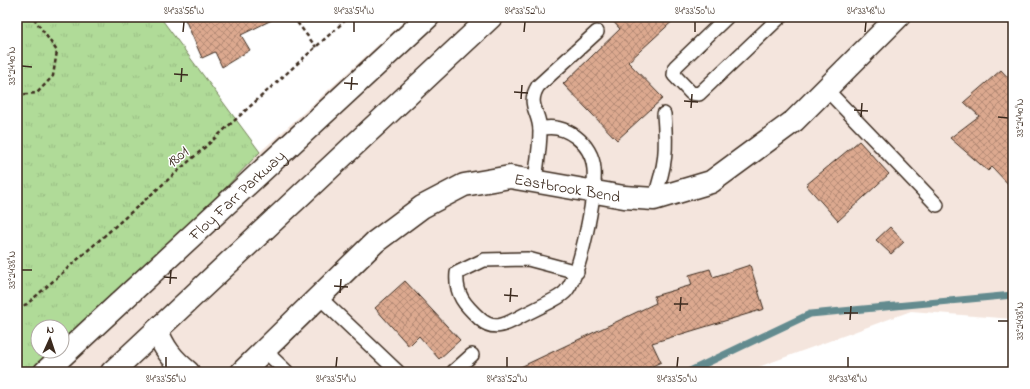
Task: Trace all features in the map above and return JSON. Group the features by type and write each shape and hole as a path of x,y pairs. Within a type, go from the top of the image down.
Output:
{"main road":[{"name":"Floy Farr Parkway","path":"45,372 428,17"},
{"path":"112,372 491,17"},
{"name":"Eastbrook Bend","path":"242,372 375,242 422,207 464,185 510,177 624,197 654,199 711,182 794,121 890,20"},
{"path":"157,330 162,345 175,361 188,372"}],"lane":[{"path":"727,17 675,67 674,75 691,93 699,94 780,17"},
{"path":"534,181 540,129 539,118 533,104 534,92 538,86 597,32"},
{"path":"826,88 937,205"},
{"path":"654,199 667,150 664,114"},
{"path":"540,129 559,128 571,134 586,147 594,168 594,192 577,272 565,292 501,327 486,325 467,307 456,286 457,273 484,260 528,259 577,272"},
{"path":"318,297 398,372"},
{"path":"264,350 287,372"},
{"path":"453,372 472,355"}],"path":[{"path":"17,94 37,94 53,76 57,51 32,17"},
{"path":"293,17 316,47"},
{"name":"1801","path":"17,308 28,304 349,17"}],"shaded area":[{"path":"409,17 1013,17 1013,319 911,311 745,372 46,372 59,359 70,359 70,347 260,152"}],"green space":[{"path":"17,17 160,17 260,152 70,347 70,319 30,319 30,359 59,359 46,372 20,372 17,369"}],"building":[{"path":"184,17 278,17 241,35 250,50 222,67 215,52 202,58"},
{"path":"609,17 677,17 628,62 663,98 617,140 563,84 620,29"},
{"path":"1001,70 1013,83 1013,189 992,167 988,171 950,138 979,116 964,102"},
{"path":"859,141 889,174 838,221 806,185"},
{"path":"890,227 904,242 891,254 876,240"},
{"path":"750,265 764,309 652,343 661,362 640,372 510,372 656,303 654,296 692,285 689,275 710,269 713,277"},
{"path":"405,281 460,340 439,359 419,336 409,346 375,308"}],"waterway":[{"path":"688,372 810,314 1013,295"}]}
